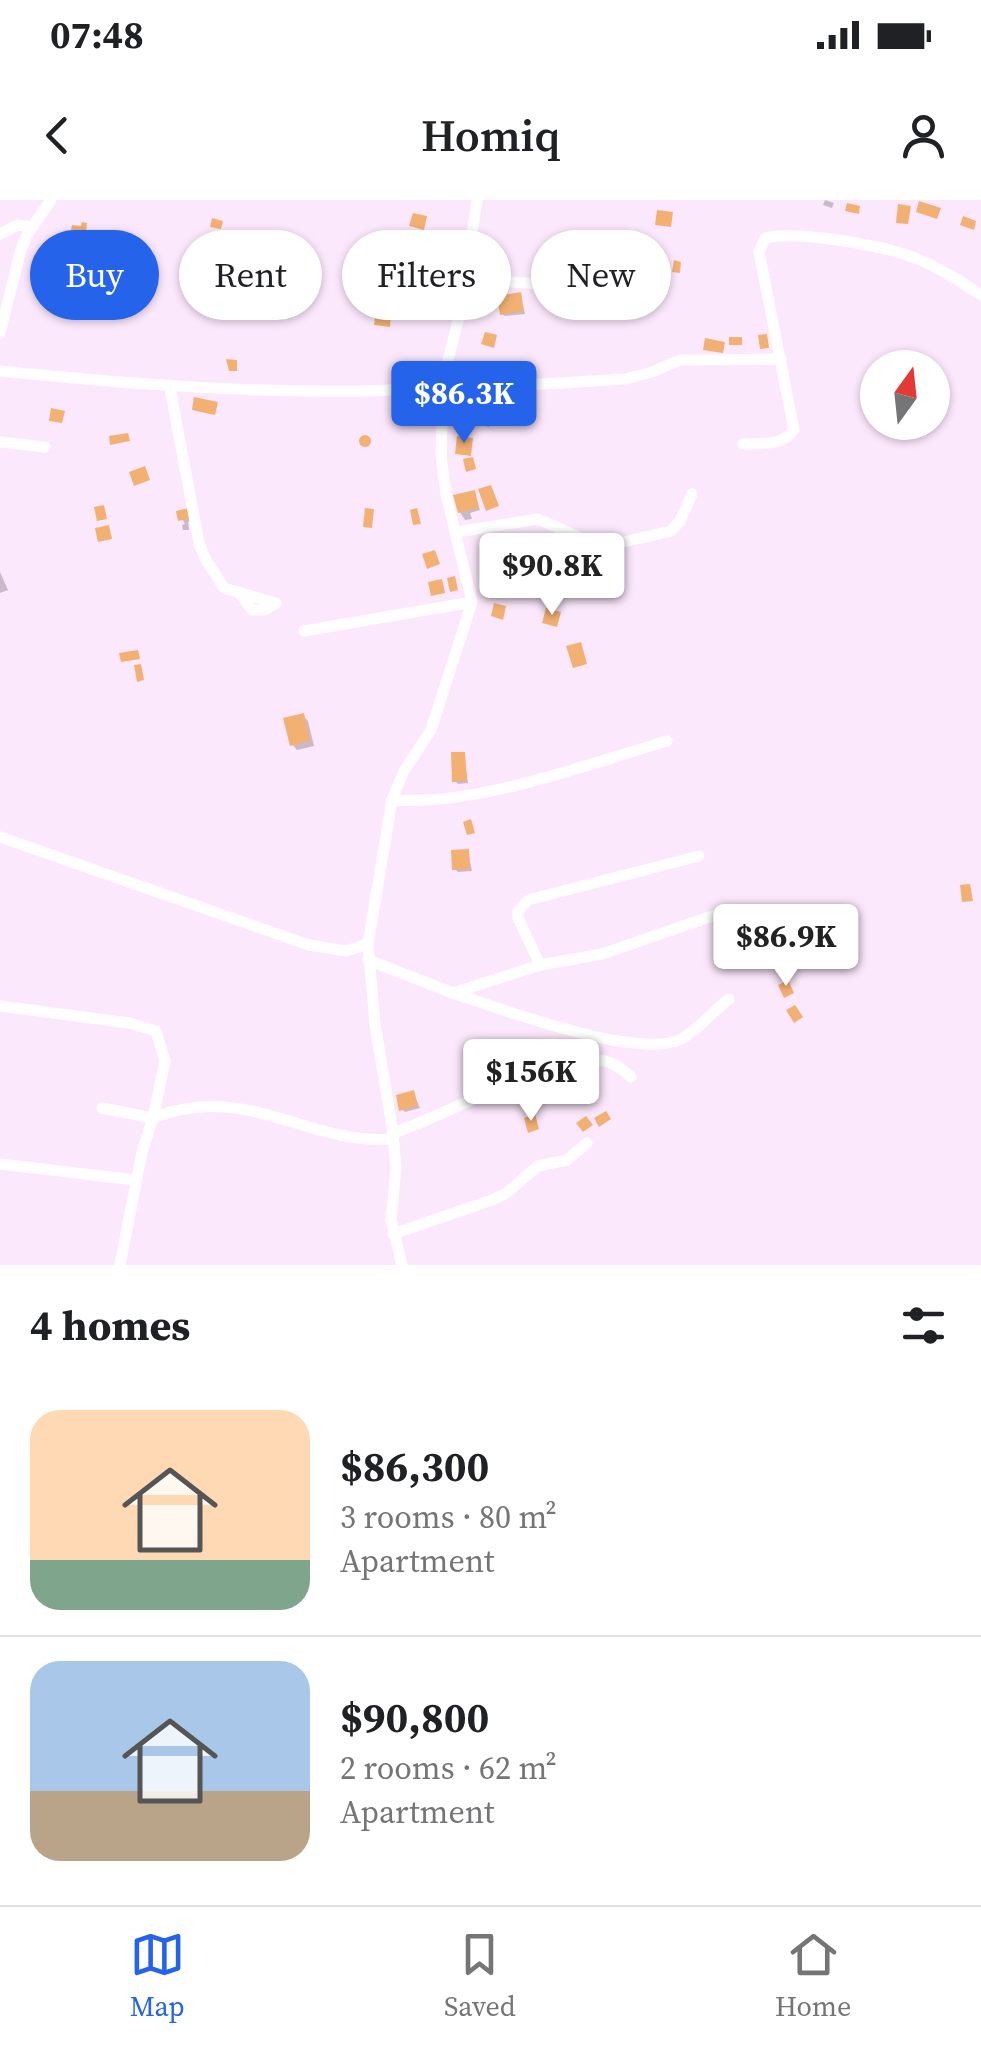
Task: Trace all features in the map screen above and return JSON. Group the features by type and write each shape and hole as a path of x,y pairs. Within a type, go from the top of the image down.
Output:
{"street":[{"path":"0,333 21,249 52,200"},
{"path":"473,230 477,200"},
{"path":"0,234 18,225 32,227"},
{"path":"743,444 777,442 794,430 759,252 762,240 770,236 834,241 911,256 956,278 981,296"},
{"path":"402,1265 393,1234 393,1136 382,1076 368,944 392,800 404,771 431,730 472,602 442,468 443,383 457,320"},
{"path":"0,371 170,388 390,390 443,383 511,386 625,379 680,360 782,359"},
{"path":"170,388 204,558 224,588 240,594"},
{"path":"0,442 45,447"},
{"path":"457,532 538,520 590,542 619,544 671,531 692,494"},
{"path":"304,632 472,602"},
{"path":"392,800 437,800 498,788 668,741"},
{"path":"0,838 310,945 346,951 368,944"},
{"path":"540,965 518,918 518,911 528,900 700,856"},
{"path":"453,993 540,965 589,958 724,912"},
{"path":"368,960 453,993 614,1041 648,1044 683,1038 729,1000"},
{"path":"0,1006 129,1023 156,1031 165,1061 120,1265"},
{"path":"102,1108 153,1118 230,1106 342,1136 374,1140 393,1136 508,1084 565,1064 602,1060 632,1077"},
{"path":"393,1234 506,1194 538,1166 567,1160 587,1142"},
{"path":"0,1164 136,1180"}],"building":[{"path":"919,201 941,208 937,219 916,212"},
{"path":"847,203 860,206 859,214 845,211"},
{"path":"898,204 911,206 908,224 896,223"},
{"path":"657,210 673,212 671,227 655,225"},
{"path":"413,213 427,216 424,230 409,226"},
{"path":"963,216 976,221 974,230 960,225"},
{"path":"212,218 223,221 221,229 210,227"},
{"path":"82,222 87,223 86,230 71,230 72,225 81,226"},
{"path":"674,260 681,262 680,273 672,272"},
{"path":"521,292 524,311 511,313 511,294"},
{"path":"375,320 391,320 390,327 374,325"},
{"path":"485,332 497,335 494,348 481,344"},
{"path":"767,334 769,348 760,349 758,335"},
{"path":"729,337 742,337 742,345 729,345"},
{"path":"705,338 725,342 723,353 703,350"},
{"path":"226,359 237,360 237,371 229,371"},
{"path":"461,368 484,372 481,384 458,379"},
{"path":"458,391 489,392 487,425 478,425 478,403 457,402"},
{"path":"194,397 218,402 215,415 192,410"},
{"path":"51,408 65,411 62,423 49,421"},
{"path":"128,433 130,441 110,445 109,436"},
{"path":"360,436 370,436 370,446 360,446"},
{"path":"457,436 473,438 471,456 455,454"},
{"path":"473,457 476,469 466,472 463,459"},
{"path":"145,466 150,480 134,486 129,472"},
{"path":"491,485 499,506 486,511 478,489"},
{"path":"475,490 479,508 458,513 453,495"},
{"path":"104,505 107,519 97,521 94,507"},
{"path":"189,508 192,518 178,521 176,511"},
{"path":"365,508 374,509 372,528 363,527"},
{"path":"417,508 421,524 413,525 410,510"},
{"path":"109,525 112,539 98,542 95,528"},
{"path":"493,536 505,539 503,548 491,545"},
{"path":"512,545 526,549 525,556 510,552"},
{"path":"435,550 440,564 427,569 422,554"},
{"path":"455,576 458,590 450,592 447,578"},
{"path":"442,579 445,593 431,596 428,582"},
{"path":"494,603 506,606 503,620 491,616"},
{"path":"546,608 561,612 557,627 542,623"},
{"path":"581,642 587,664 573,668 566,646"},
{"path":"138,650 140,659 121,662 119,653"},
{"path":"141,664 144,680 137,682 134,665"},
{"path":"304,713 310,741 290,746 283,718"},
{"path":"451,752 465,752 467,781 452,782"},
{"path":"471,819 475,833 467,835 463,822"},
{"path":"469,849 470,869 452,870 451,850"},
{"path":"970,884 973,901 962,902 960,885"},
{"path":"800,937 807,952 800,955 793,940"},
{"path":"788,980 794,993 784,998 778,985"},
{"path":"795,1005 803,1017 794,1023 786,1010"},
{"path":"414,1090 418,1106 399,1111 396,1095"},
{"path":"606,1111 611,1119 599,1127 594,1118"},
{"path":"535,1114 539,1129 528,1133 524,1118"},
{"path":"586,1116 593,1125 583,1132 576,1123"}]}
